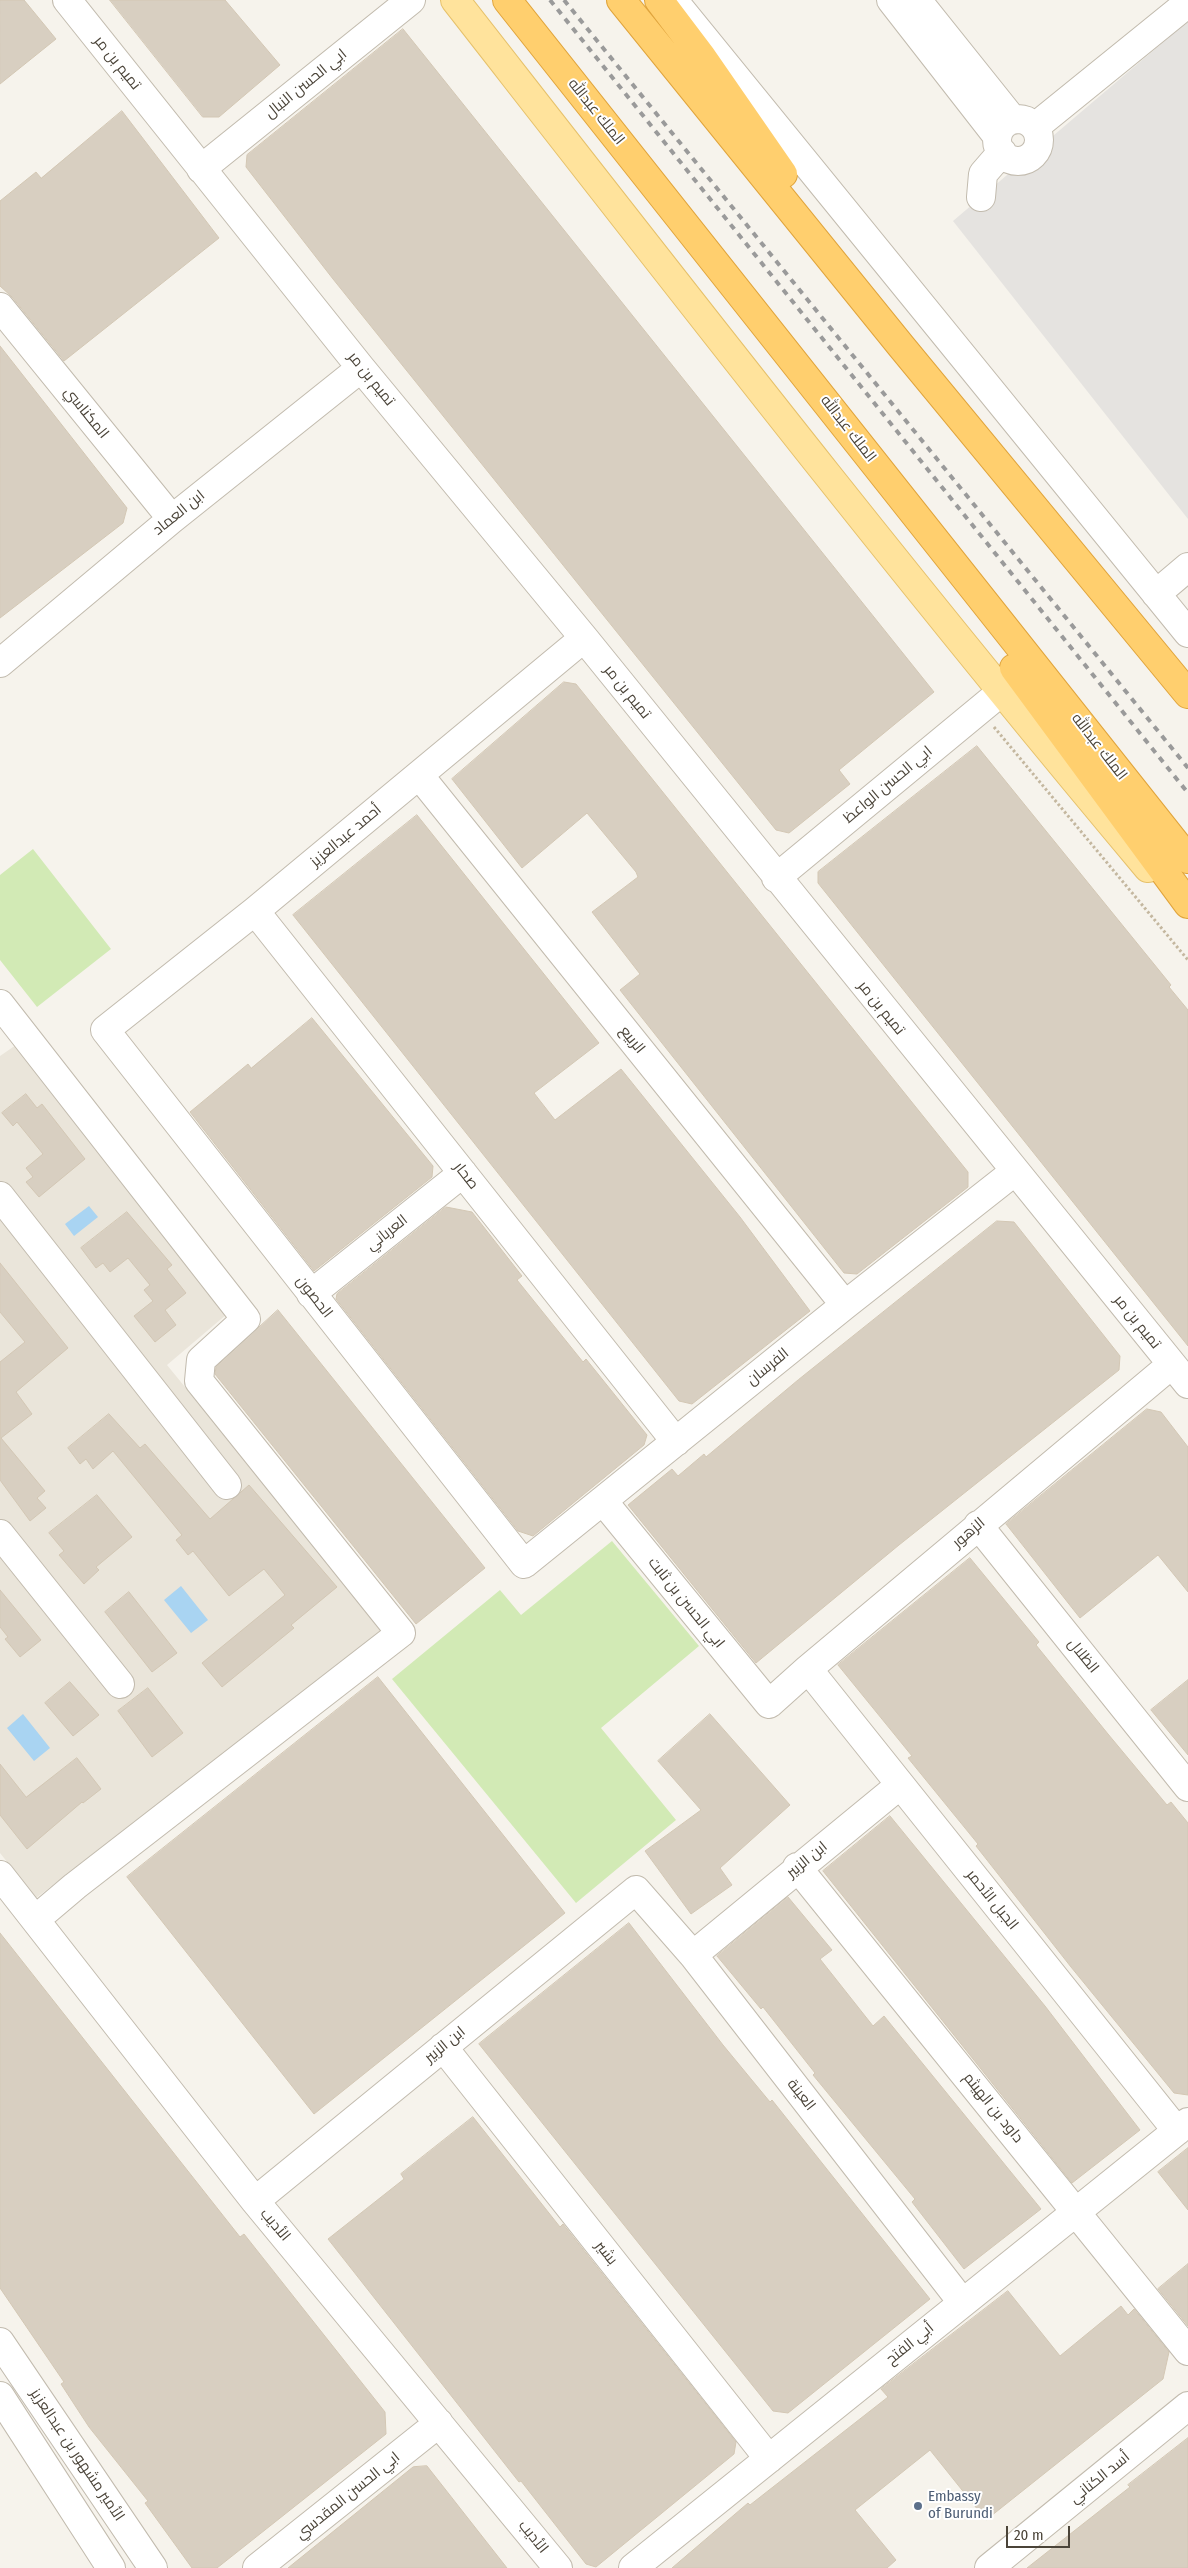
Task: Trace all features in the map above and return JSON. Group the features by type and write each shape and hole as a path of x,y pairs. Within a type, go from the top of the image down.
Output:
{"highway":[{"name":"الملك عبدالله","path":"507,0 1188,859"},
{"path":"621,0 901,346 1188,694"},
{"path":"659,0 702,57 901,346"},
{"path":"691,230 1188,904"}],"main road":[{"path":"455,0 782,419 1000,693 1188,916"}],"street":[{"name":"تميم بن مر","path":"66,0 361,368 584,638 1014,1172 1180,1374"},
{"name":"ابي الحسن النبال","path":"202,169 411,0"},
{"path":"673,0 1188,633"},
{"path":"694,0 721,57"},
{"path":"892,0 1012,134"},
{"path":"917,0 1012,134"},
{"path":"981,197 983,174 1012,134 1188,3"},
{"name":"المكناسي","path":"0,307 172,518"},
{"name":"ابن العماد","path":"0,662 172,518 361,368"},
{"path":"1156,594 1188,567"},
{"name":"أحمد عبدالعزيز","path":"105,1030 254,912 584,638"},
{"name":"ابي الحسن الواعظ","path":"776,878 1000,693"},
{"name":"الربيع","path":"419,774 845,1305"},
{"name":"صحار","path":"254,912 676,1442"},
{"path":"0,1004 246,1319 201,1360 199,1381 401,1633 75,1886 36,1919"},
{"name":"الحصون","path":"105,1030 524,1564"},
{"name":"الفرسان","path":"524,1564 845,1305 1014,1172"},
{"name":"العرباني","path":"311,1294 463,1173"},
{"path":"0,1196 227,1485"},
{"name":"الزهور","path":"769,1704 978,1525 1180,1374"},
{"name":"ابي الحسن بن ثابت","path":"603,1501 769,1704"},
{"name":"الظلال","path":"978,1525 1188,1787"},
{"path":"0,1534 120,1684"},
{"name":"الجبل الأحمر","path":"808,1669 900,1785 1182,2126"},
{"name":"ابن الزبير","path":"693,1955 797,1867 900,1785"},
{"name":"داود بن الهيثم","path":"797,1867 1188,2350"},
{"name":"الأديب","path":"0,1875 255,2201 558,2568"},
{"name":"ابن الزبير","path":"255,2201 636,1890"},
{"name":"العينة","path":"636,1890 693,1955 962,2302"},
{"name":"بشير","path":"443,2047 770,2459"},
{"name":"أبي الفتح","path":"634,2568 962,2302 1078,2212 1182,2126"},
{"name":"الأمير مشهور بن عبدالعزيز","path":"0,2342 153,2568"},
{"name":"الأمير مشهور بن عبدالعزيز","path":"0,2396 111,2568"},
{"name":"أسد الكناني","path":"989,2568 1188,2406"},
{"name":"ابي الحسن المقدسي","path":"257,2568 439,2423"}],"path":[{"path":"980,710 1188,960"}],"shaded area":[{"path":"1188,21 1188,519 953,221"},
{"path":"16,1045 227,1314 167,1365 383,1629 36,1898 0,1853 0,1056"}],"green space":[{"path":"33,849 111,949 37,1007 0,960 0,875"},
{"path":"612,1541 699,1646 601,1728 676,1820 576,1903 392,1679 500,1590 521,1615"}],"water":[{"path":"89,1206 98,1217 74,1236 65,1224"},
{"path":"181,1586 208,1620 191,1633 164,1600"},
{"path":"23,1714 50,1748 34,1761 7,1728"}],"building":[{"path":"0,0 24,0 56,39 0,84"},
{"path":"110,0 225,0 280,65 219,117 203,117"},
{"path":"403,29 934,692 839,770 850,784 789,833 776,830 333,279 246,167 247,155"},
{"path":"122,111 219,238 64,361 12,297 0,286 0,201 36,172 41,178"},
{"path":"0,346 127,508 123,523 0,618"},
{"path":"564,682 576,684 968,1172 968,1187 857,1274 844,1273 620,990 640,974 592,912 638,877 636,872 587,813 522,868 452,779"},
{"path":"977,746 1171,985 1169,987 1188,1010 1188,1346 818,883 818,872"},
{"path":"417,815 599,1043 534,1093 555,1120 621,1069 740,1217 810,1311 692,1404 679,1401 293,915"},
{"path":"312,1018 433,1166 432,1177 314,1271 190,1112 248,1064 251,1068"},
{"path":"26,1094 37,1108 42,1104 85,1159 39,1197 26,1182 33,1177 26,1168 43,1154 17,1122 13,1126 2,1113"},
{"path":"446,1207 472,1212 522,1276 517,1280 583,1362 586,1359 647,1435 644,1445 533,1536 518,1531 336,1299 337,1294"},
{"path":"127,1212 172,1265 167,1269 186,1293 165,1310 176,1325 155,1342 134,1316 153,1301 144,1290 150,1285 128,1258 110,1272 103,1263 96,1268 81,1248"},
{"path":"997,1221 1014,1222 1120,1356 1119,1370 899,1545 756,1663 628,1505 672,1469 678,1476 704,1454 706,1457 798,1380"},
{"path":"0,1263 68,1348 16,1392 32,1414 1,1438 45,1491 37,1498 46,1508 30,1521 0,1480 0,1362 25,1342 0,1312"},
{"path":"278,1310 485,1568 416,1624 215,1374 216,1367"},
{"path":"1147,1409 1161,1412 1188,1447 1188,1592 1158,1555 1080,1618 1006,1524"},
{"path":"109,1414 140,1448 145,1444 210,1519 249,1485 337,1587 291,1625 294,1628 222,1687 202,1663 285,1595 264,1569 229,1596 193,1551 188,1555 176,1540 182,1535 113,1451 93,1469 86,1459 80,1464 68,1448"},
{"path":"97,1495 132,1537 96,1567 99,1570 84,1584 59,1555 64,1551 49,1533"},
{"path":"970,1558 1039,1642 1036,1645 1108,1734 1167,1805 1171,1802 1188,1823 1188,2095 1174,2093 1071,1967 976,1846 978,1844 908,1758 912,1756 838,1665"},
{"path":"0,1590 41,1640 20,1657 5,1639 8,1637 0,1627"},
{"path":"129,1592 177,1653 152,1672 105,1612"},
{"path":"378,1677 565,1913 314,2114 127,1877"},
{"path":"1188,1680 1188,1755 1151,1710"},
{"path":"70,1682 99,1715 73,1736 45,1703"},
{"path":"148,1688 183,1733 152,1757 118,1711"},
{"path":"710,1714 790,1805 720,1868 732,1885 691,1914 645,1851 701,1810 658,1761"},
{"path":"77,1758 101,1789 82,1802 27,1849 0,1815 0,1764 26,1797"},
{"path":"890,1816 1045,2006 1140,2130 1072,2183 823,1871"},
{"path":"788,1897 832,1950 820,1959 873,2026 884,2016 1041,2209 964,2269 912,2202 915,2199 813,2075 815,2073 763,2007 761,2009 717,1956"},
{"path":"629,1923 723,2045 770,2102 772,2100 930,2299 788,2413 773,2411 479,2044"},
{"path":"0,1933 240,2237 244,2234 385,2412 386,2434 217,2568 192,2568 145,2503 148,2501 89,2427 61,2384 64,2382 0,2288"},
{"path":"473,2117 560,2227 563,2224 736,2442 734,2454 596,2567 586,2564 521,2481 519,2482 328,2239 404,2179 401,2174"},
{"path":"1188,2148 1188,2210 1158,2172"},
{"path":"1188,2264 1188,2326 1158,2289"},
{"path":"1008,2291 1060,2356 1121,2306 1128,2315 1134,2309 1169,2352 1163,2379 986,2520 930,2450 855,2510 896,2560 887,2568 672,2568 748,2503 750,2505 888,2397 881,2389"},
{"path":"1188,2438 1188,2568 1027,2568 1130,2487 1128,2485"},
{"path":"427,2466 507,2568 288,2568 413,2467"}],"railway":[{"path":"550,0 1188,793"},
{"path":"564,0 1188,768"}],"place":[{"name":"Embassy of Burundi","path":"918,2506"}]}
